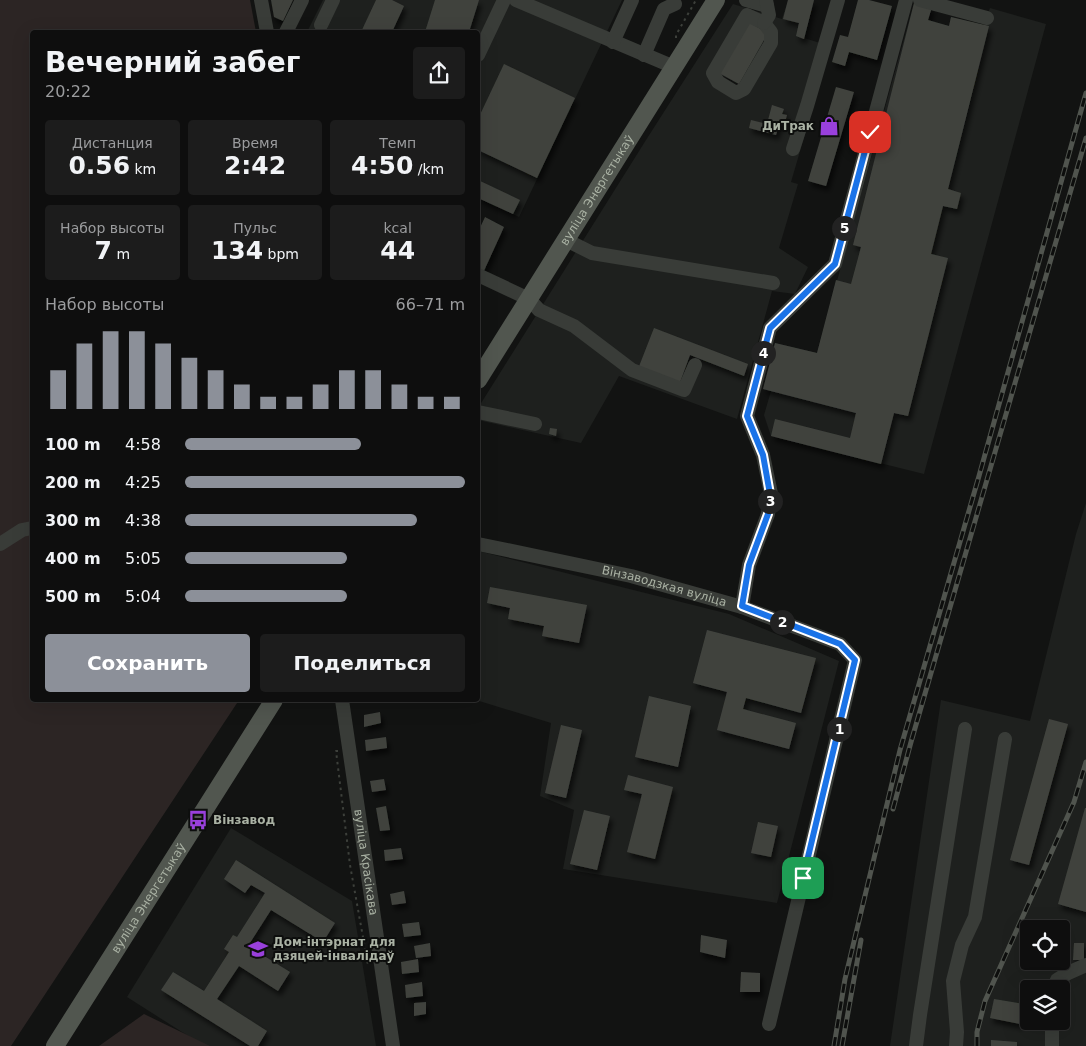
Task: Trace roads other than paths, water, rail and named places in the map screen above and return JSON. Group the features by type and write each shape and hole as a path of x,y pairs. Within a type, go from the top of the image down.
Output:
{"main road":[{"name":"вуліца Энергетыкаў","path":"480,377 716,0"},
{"name":"вуліца Энергетыкаў","path":"54,1046 273,702"}],"street":[{"path":"261,0 267,30"},
{"path":"287,30 302,0"},
{"path":"321,25 333,0"},
{"path":"480,50 504,0"},
{"path":"516,0 673,68"},
{"path":"613,42 632,0"},
{"path":"746,0 767,3 769,15 764,23"},
{"path":"793,149 808,106 838,0"},
{"path":"742,606 749,565 768,514 770,494 763,455 747,416 770,328 835,264 906,0"},
{"path":"927,1 987,18"},
{"path":"644,55 664,10 675,4"},
{"path":"747,14 764,23 771,32 771,43 744,89 736,93 718,82 714,73 747,14"},
{"path":"566,240 592,253 773,283"},
{"path":"480,276 529,299 539,310 574,326 632,370 684,390 695,365"},
{"path":"480,412 535,424"},
{"path":"0,544 22,530 30,528"},
{"name":"Вінзаводзкая вуліца","path":"480,544 631,576 742,606 840,644 855,660 768,1024"},
{"name":"вуліца Красікава","path":"339,703 393,1046"},
{"path":"916,1046 965,729"},
{"path":"956,1046 957,1032 953,981 962,945 975,917 1005,739"},
{"path":"1058,980 1086,965"},
{"path":"1052,1030 1052,1046"}],"railway":[{"path":"834,1046 845,979 900,750 1086,93"},
{"path":"893,809 1086,138"},
{"path":"977,1046 977,1032 985,1001 1074,802 1086,762"},
{"path":"842,1046 861,940"}],"place":[{"name":"ДиТрак","path":"829,126"},
{"name":"Вінзавод","path":"198,820"},
{"name":"Дом-інтэрнат для дзяцей-інвалідаў","path":"258,949"}]}
